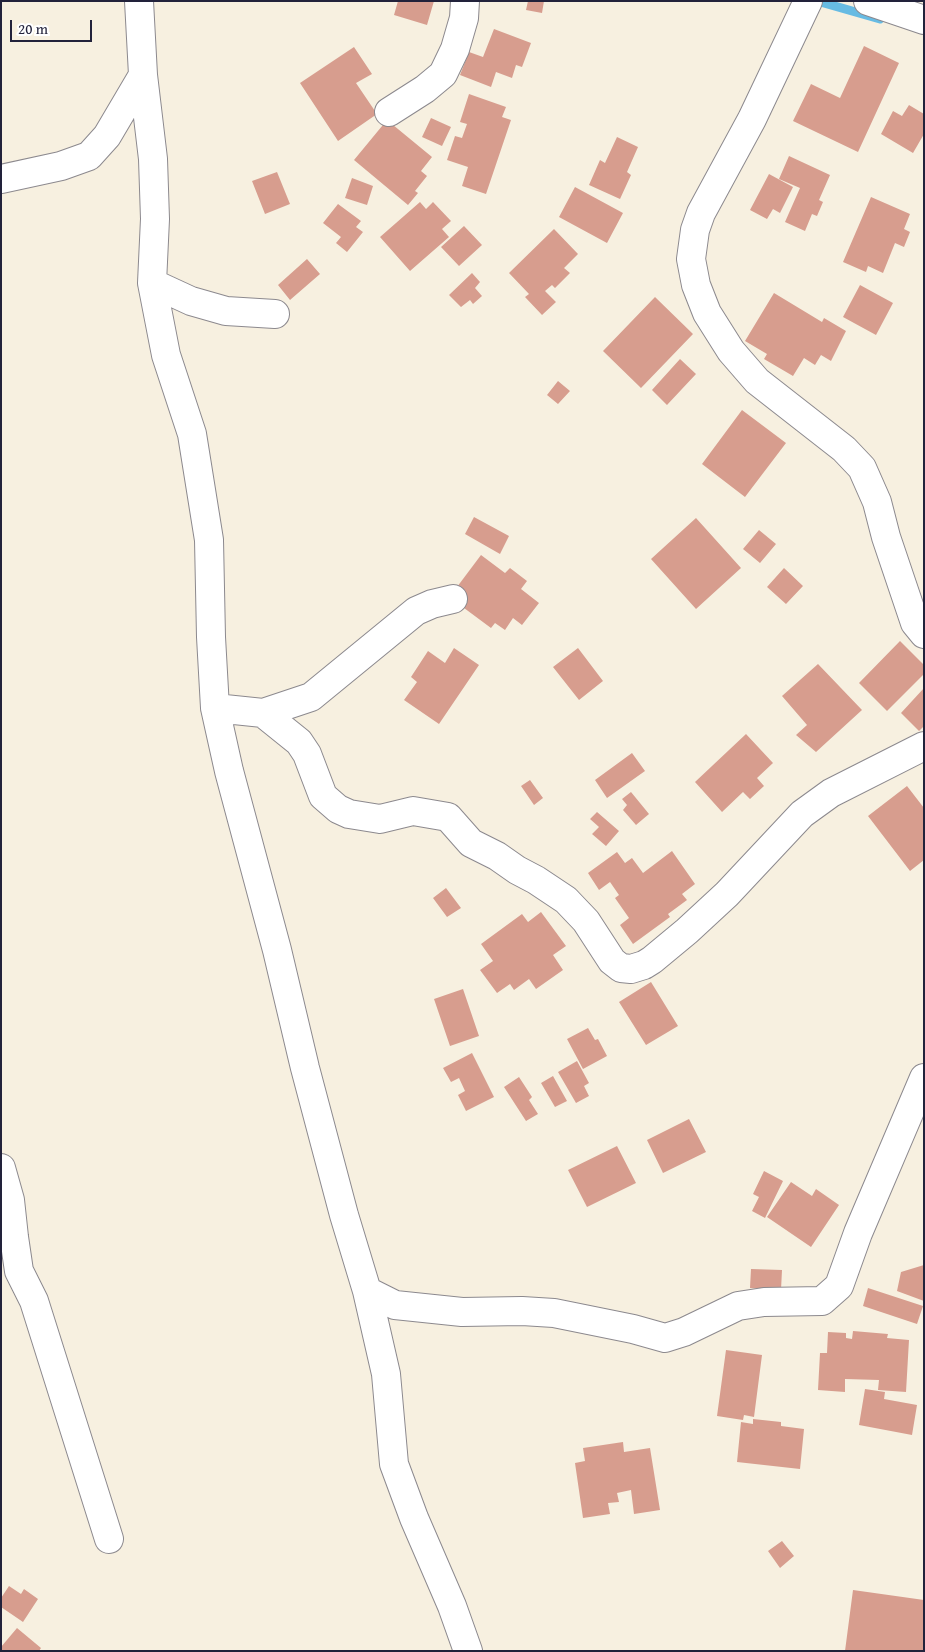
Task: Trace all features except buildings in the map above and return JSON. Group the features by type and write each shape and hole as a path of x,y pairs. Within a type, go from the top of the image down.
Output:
{"street":[{"path":"139,1 143,75 153,159 155,219 152,283 166,355 192,434 209,540 215,708 229,770 344,1215 368,1291 386,1374 394,1464 414,1518 452,1606 468,1651"},
{"path":"389,112 425,89 443,74 455,49 462,26 465,1"},
{"path":"808,1 752,119 701,213 695,230 691,259 696,285 707,313 732,351 757,381 844,449 862,468 877,502 886,537 915,622 924,634"},
{"path":"868,1 924,20"},
{"path":"1,179 61,166 89,156 107,136 143,75"},
{"path":"152,283 191,301 226,311 275,314"},
{"path":"215,708 264,713 310,697 416,611 432,604 452,599"},
{"path":"264,713 299,742 307,754 323,796 338,809 349,814 380,819 413,812 448,816 471,843 497,856 566,900 586,921 612,961 621,968 631,969 652,960 687,931 727,894 802,814 831,793 924,746"},
{"path":"368,1291 395,1305 462,1312 522,1311 554,1314 633,1329 665,1338 684,1332 738,1306 764,1302 822,1301 839,1286 858,1233 924,1078"},
{"path":"1,1168 10,1200 19,1271 34,1301 109,1539"}],"waterway":[{"path":"817,1 880,19"}]}
